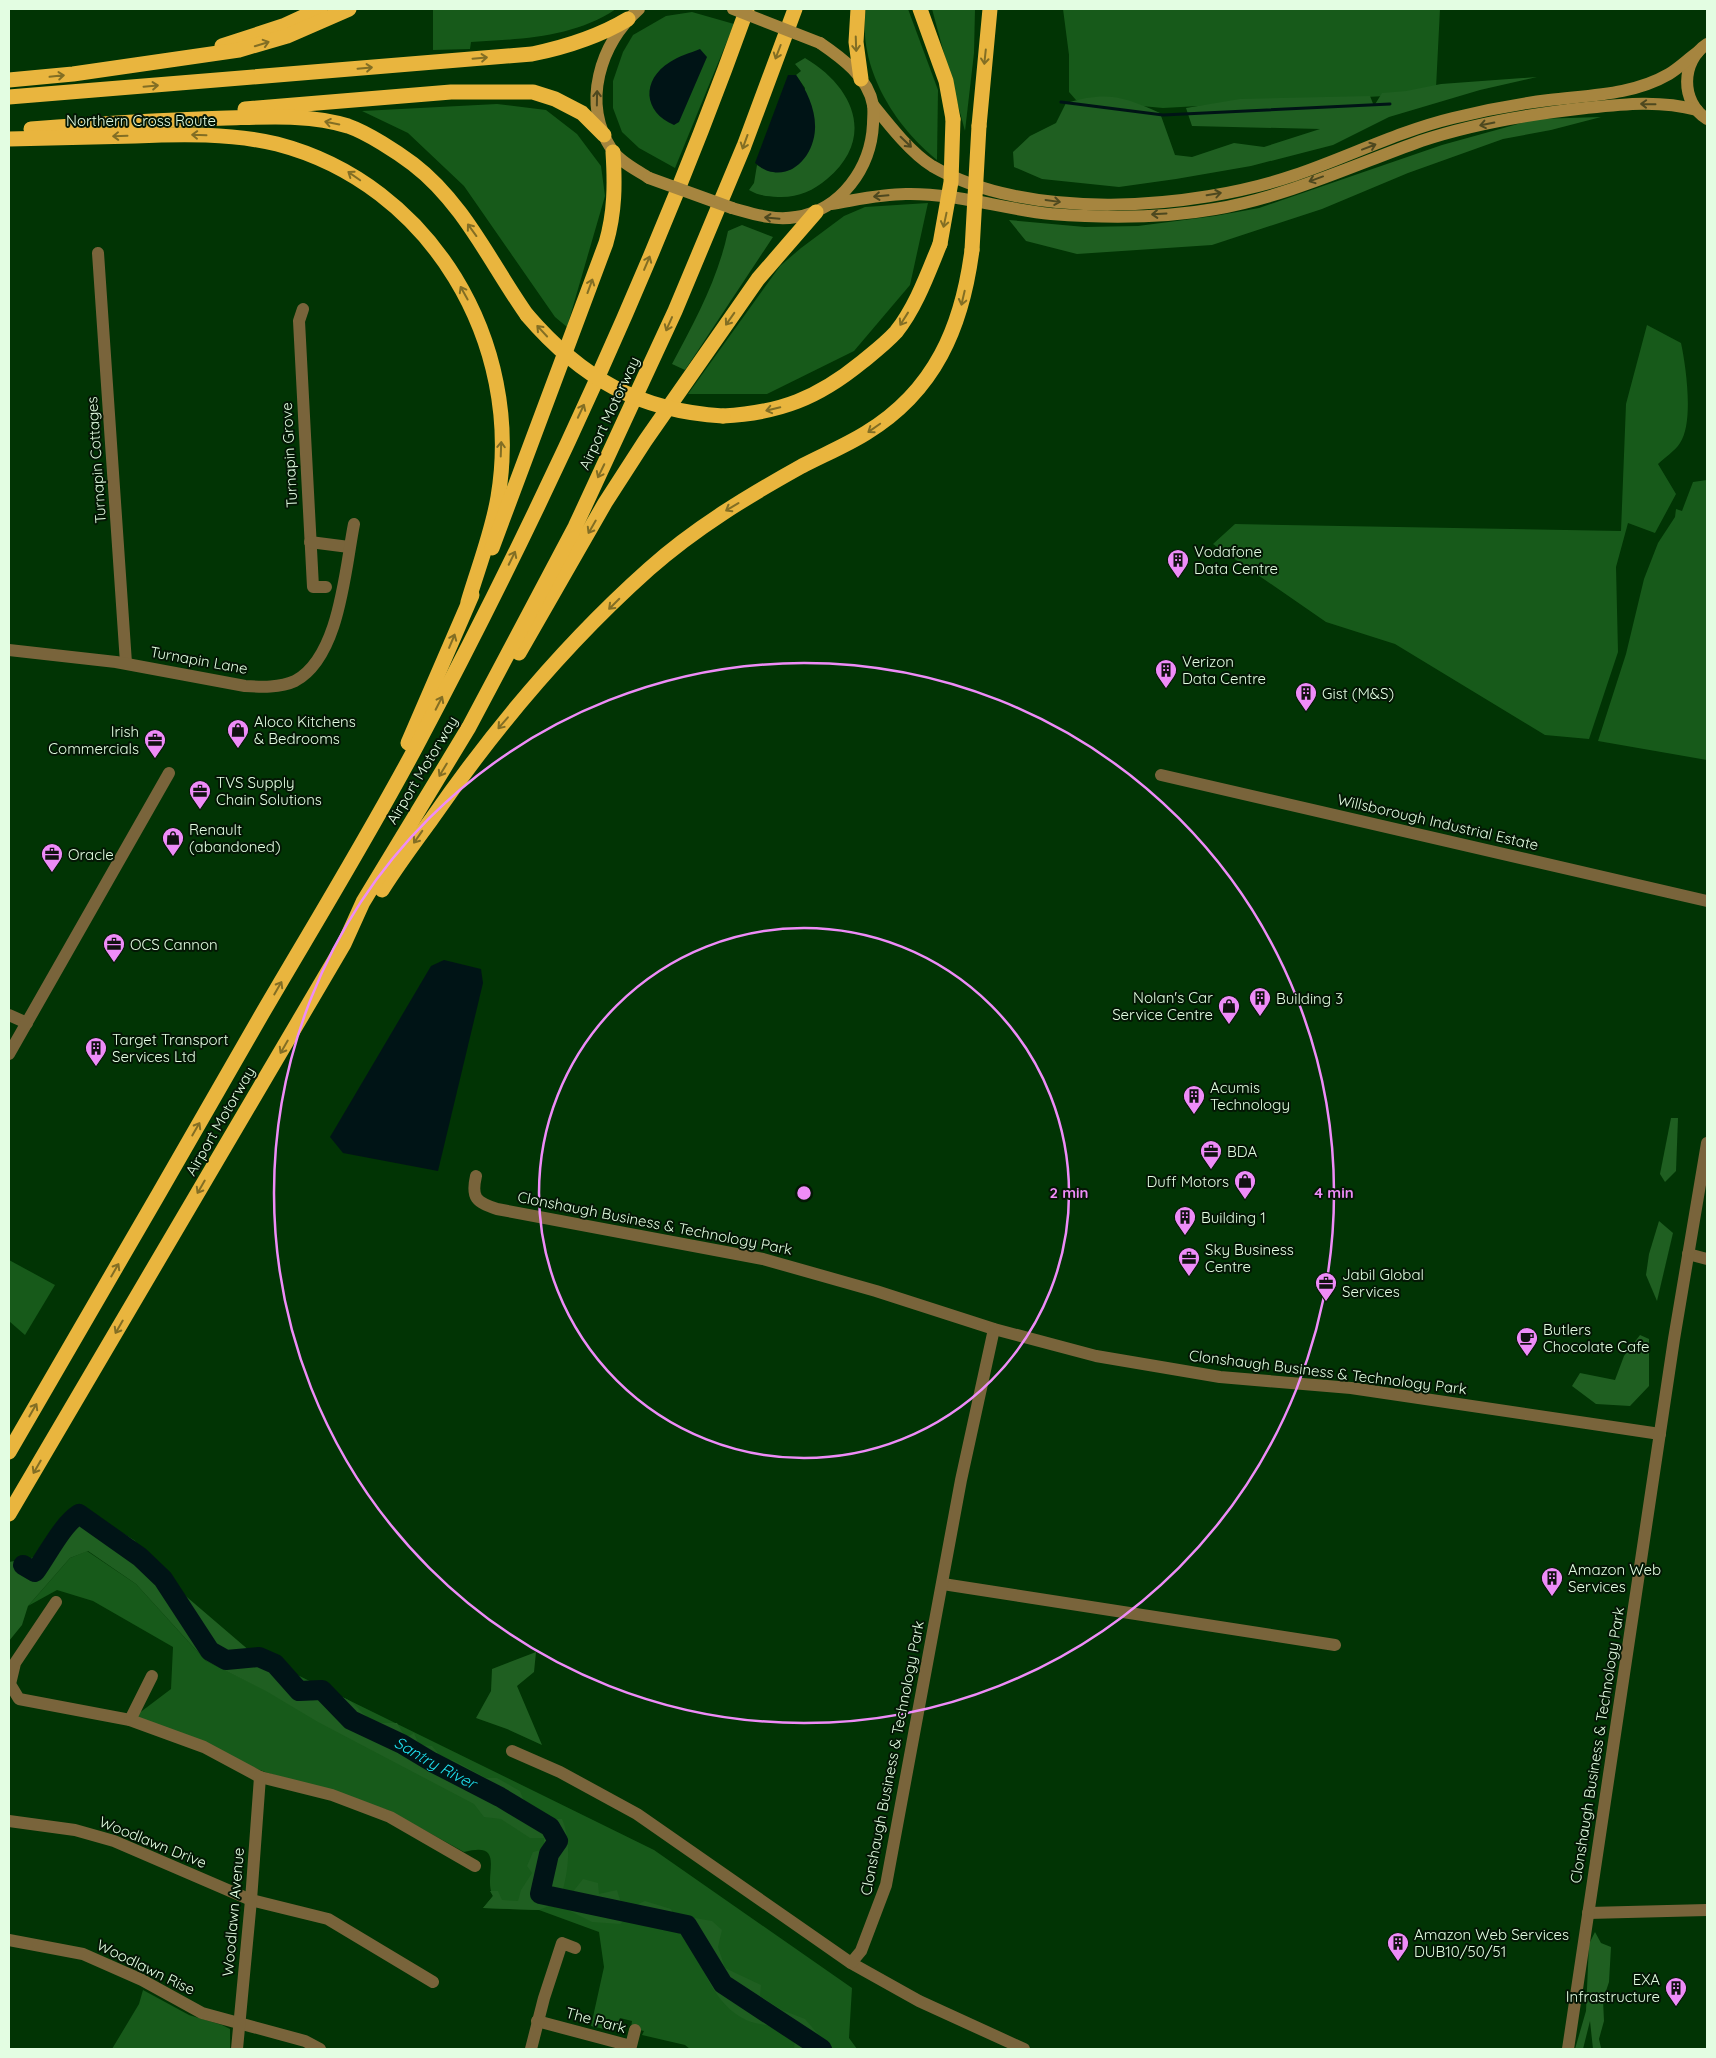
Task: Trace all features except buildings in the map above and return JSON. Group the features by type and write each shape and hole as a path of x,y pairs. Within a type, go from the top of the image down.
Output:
{"highway":[{"path":"197,55 283,26 320,9"},
{"path":"9,80 73,74 239,50 264,44 349,9"},
{"name":"Airport Motorway","path":"9,1452 415,750 528,524 621,324 689,162 747,9"},
{"name":"Airport Motorway","path":"9,1514 344,944 363,902 469,727 575,527 632,408 744,146 795,9"},
{"path":"858,9 856,42 861,79"},
{"path":"9,130 154,120 271,117 317,120 349,126 414,165 438,188 481,243 500,277 527,315 560,350 610,387 636,399 665,408 723,416 752,414 794,404 841,379 896,332 927,276 940,244 951,182 954,119 946,81 920,9"},
{"path":"344,944 358,930 385,885 484,745 561,657 648,569 725,511 803,465 866,433 911,397 941,359 963,302 972,250 979,126 990,9"},
{"path":"9,97 532,54 557,49 592,37 628,19"},
{"path":"154,120 267,106 433,94 505,91 533,92 554,99 582,113 604,135"},
{"name":"Northern Cross Route","path":"9,139 177,134 222,136 276,144 311,155 347,171 390,201 421,231 465,293 490,358 500,412 501,442 498,498 468,602"},
{"path":"338,884 394,772 468,602 487,564 515,490 606,243 612,219 615,188 613,152"},
{"path":"469,727 499,686 605,503 650,433 758,279 816,212"}],"main road":[{"path":"639,9 628,19 614,37 599,73 597,113 604,135 613,152 648,178 732,208 774,219 796,217 816,212 841,196 860,172 869,148 874,106"},
{"path":"733,9 820,43 849,64 861,79 874,106 904,140 930,164 968,184 1017,196 1088,205 1169,201 1225,193 1294,176 1453,118 1515,104 1632,89 1670,73 1702,48"},
{"path":"1702,48 1692,59 1687,76 1688,94 1697,110 1707,119"},
{"path":"831,204 907,194 971,199 1051,214 1160,214 1214,210 1284,191 1424,141 1482,125 1546,113 1639,104 1678,105 1697,110"}],"street":[{"name":"Turnapin Cottages","path":"98,253 126,664"},
{"name":"Turnapin Grove","path":"302,309 299,321 313,587 326,587"},
{"name":"Turnapin Lane","path":"9,650 126,664 245,686 264,687 294,681 308,672 330,637 338,608 354,524"},
{"path":"310,542 350,547"},
{"path":"9,1054 169,773"},
{"name":"Willsborough Industrial Estate","path":"1161,775 1707,901"},
{"path":"9,1014 27,1023"},
{"name":"Clonshaugh Business & Technology Park","path":"1568,2049 1660,1434 1707,1143"},
{"name":"Clonshaugh Business & Technology Park","path":"476,1176 473,1189 475,1197 483,1204 497,1209 763,1259 876,1291 994,1329 1096,1356 1220,1377 1351,1388 1660,1434"},
{"path":"1688,1254 1707,1259"},
{"name":"Clonshaugh Business & Technology Park","path":"851,1963 861,1951 886,1885 975,1411 994,1329"},
{"path":"943,1584 1335,1645"},
{"path":"56,1602 14,1663 10,1684 19,1699 130,1720 204,1747 260,1777 332,1796 390,1817 475,1866"},
{"path":"130,1720 152,1676"},
{"path":"512,1751 560,1772 637,1814 851,1963 919,2001 1024,2049"},
{"name":"Woodlawn Avenue","path":"237,2049 260,1777"},
{"name":"Woodlawn Drive","path":"9,1821 75,1830 114,1841 251,1900 328,1919 434,1982"},
{"path":"1588,1913 1707,1910"},
{"name":"Woodlawn Rise","path":"9,1940 83,1954 142,1980 202,2012 305,2040 320,2049"},
{"path":"531,2049 537,2021 562,1943 575,1948"},
{"name":"The Park","path":"537,2021 631,2046 635,2030"}],"green space":[{"path":"433,9 616,9 599,19 564,31 527,38 471,42 470,49 433,50"},
{"path":"866,9 908,9 938,90 937,160 907,130 893,112 882,93 873,73 867,52"},
{"path":"932,9 975,9 974,53 965,131"},
{"path":"1063,9 1440,9 1436,88 1404,95 1163,108 1076,100 1069,92 1069,55"},
{"path":"692,12 734,24 675,168 639,148 622,132 613,108 613,81 623,52 633,35 666,16"},
{"path":"805,58 836,83 846,98 853,114 854,130 851,147 842,163 827,179 810,190 798,195 785,197 756,193 749,190 754,183 757,165 774,171 792,169 805,88 796,75 801,71 795,64"},
{"path":"1537,77 1480,90 1389,117 1333,145 1251,166 1176,179 1119,187 1042,179 1014,167 1013,152 1030,136 1056,123 1066,103 1080,99 1104,96 1114,97 1125,99 1160,113 1175,155 1192,157 1234,143 1264,147 1320,129 1192,126 1186,108 1240,99 1370,96 1374,106 1382,93 1406,91 1441,84"},
{"path":"497,104 546,110 577,134 601,166 605,196 567,327 555,317 464,186 408,133 362,111"},
{"path":"1601,117 1551,130 1503,139 1408,173 1322,209 1212,245 1077,254 1026,241 1009,220 1085,227 1138,226 1215,216 1259,208 1442,145 1536,119"},
{"path":"928,203 910,285 854,351 767,394 688,394 780,266 801,248 844,216 865,207"},
{"path":"742,225 773,237 685,370 672,364 712,283 728,231"},
{"path":"1647,325 1681,343 1687,379 1687,422 1680,443 1658,464 1676,494 1655,533 1628,523 1616,567 1618,652 1589,739 1545,735 1395,644 1326,622 1213,544 1235,524 1621,531 1626,404"},
{"path":"1707,480 1707,760 1598,741 1626,654 1644,579 1658,543 1675,517 1676,509 1682,511 1693,482"},
{"path":"1671,1118 1678,1118 1676,1171 1665,1182 1660,1174"},
{"path":"1659,1221 1673,1233 1657,1301 1646,1275 1649,1254"},
{"path":"9,1260 55,1285 25,1335 9,1321"},
{"path":"1640,1335 1649,1339 1649,1386 1630,1406 1596,1404 1572,1386 1580,1373 1615,1380 1624,1356"},
{"path":"65,1514 78,1523 106,1523 134,1540 181,1592 257,1657 333,1695 346,1698 372,1720 383,1723 397,1723 406,1738 414,1733 419,1745 432,1746 444,1760 453,1760 486,1778 497,1778 520,1791 526,1804 535,1812 554,1819 562,1819 568,1844 567,1872 563,1889 572,1893 583,1879 598,1883 599,1894 617,1890 622,1906 636,1905 645,1901 671,1909 674,1916 678,1918 683,1916 712,1921 722,1930 718,1947 725,1968 761,1985 760,1996 782,2010 805,2019 830,2048 794,2049 795,2038 789,2033 778,2027 746,2020 735,2013 725,2004 710,1983 688,1936 629,1917 620,1924 592,1922 566,1909 549,1906 539,1910 483,1908 493,1896 490,1891 498,1891 502,1900 518,1901 521,1890 532,1873 527,1866 533,1852 544,1849 544,1838 530,1838 501,1819 484,1817 474,1804 318,1722 266,1691 206,1661 136,1584 88,1551 70,1558 28,1606 22,1625 9,1641 9,1562 36,1557"},
{"path":"87,1551 136,1584 206,1661 266,1690 275,1664 654,1850 852,1988 849,2038 857,2049 690,2049 685,2045 642,2035 644,2031 631,2028 632,2021 620,2018 618,2024 604,2029 591,2026 604,1967 599,1932 539,1910 483,1908 493,1896 490,1888 491,1862 490,1856 486,1851 464,1852 388,1810 265,1772 130,1720 171,1689 173,1647 93,1601 57,1590 28,1606 70,1558"},
{"path":"536,1652 534,1672 517,1686 542,1745 507,1729 476,1718 491,1691 492,1669"},
{"path":"1595,1932 1601,1943 1611,1947 1609,1982 1603,2000 1604,2021 1599,2039 1601,2048 1593,2049 1590,2021 1583,2049 1575,2049 1586,2011 1589,1944"},
{"path":"143,1990 189,2015 230,2029 230,2049 112,2049 139,2004"}],"shaded area":[{"path":"700,49 707,57 679,122 674,125 656,112 651,104 650,86 661,69 670,62"},
{"path":"788,75 796,75 810,101 815,122 814,138 807,155 794,168 787,171 768,171 755,163"},
{"path":"444,960 481,969 483,983 438,1171 343,1153 330,1137 431,966"}],"waterway":[{"path":"1061,102 1163,115 1390,104"},
{"name":"Santry River","path":"23,1565 35,1572 61,1532 79,1514 140,1557 163,1579 210,1651 226,1660 259,1657 275,1664 299,1691 322,1690 351,1720 402,1744 432,1762 500,1797 550,1827 558,1841 549,1854 540,1894 687,1925 723,1984 822,2049"}],"place":[{"name":"Vodafone Data Centre","path":"1178,579"},
{"name":"Verizon Data Centre","path":"1166,689"},
{"name":"Gist (M&S)","path":"1306,712"},
{"name":"Aloco Kitchens & Bedrooms","path":"238,749"},
{"name":"Irish Commercials","path":"155,759"},
{"name":"TVS Supply Chain Solutions","path":"200,810"},
{"name":"Renault (abandoned)","path":"173,857"},
{"name":"Oracle","path":"52,873"},
{"name":"OCS Cannon","path":"114,963"},
{"name":"Building 3","path":"1260,1017"},
{"name":"Nolan's Car Service Centre","path":"1229,1025"},
{"name":"Target Transport Services Ltd","path":"96,1067"},
{"name":"Acumis Technology","path":"1194,1115"},
{"name":"BDA","path":"1211,1170"},
{"name":"Duff Motors","path":"1245,1200"},
{"name":"Building 1","path":"1185,1236"},
{"name":"Sky Business Centre","path":"1189,1277"},
{"name":"Jabil Global Services","path":"1326,1302"},
{"name":"Butlers Chocolate Cafe","path":"1527,1357"},
{"name":"Amazon Web Services","path":"1552,1597"},
{"name":"Amazon Web Services DUB10/50/51","path":"1398,1962"},
{"name":"EXA Infrastructure","path":"1676,2007"}]}
